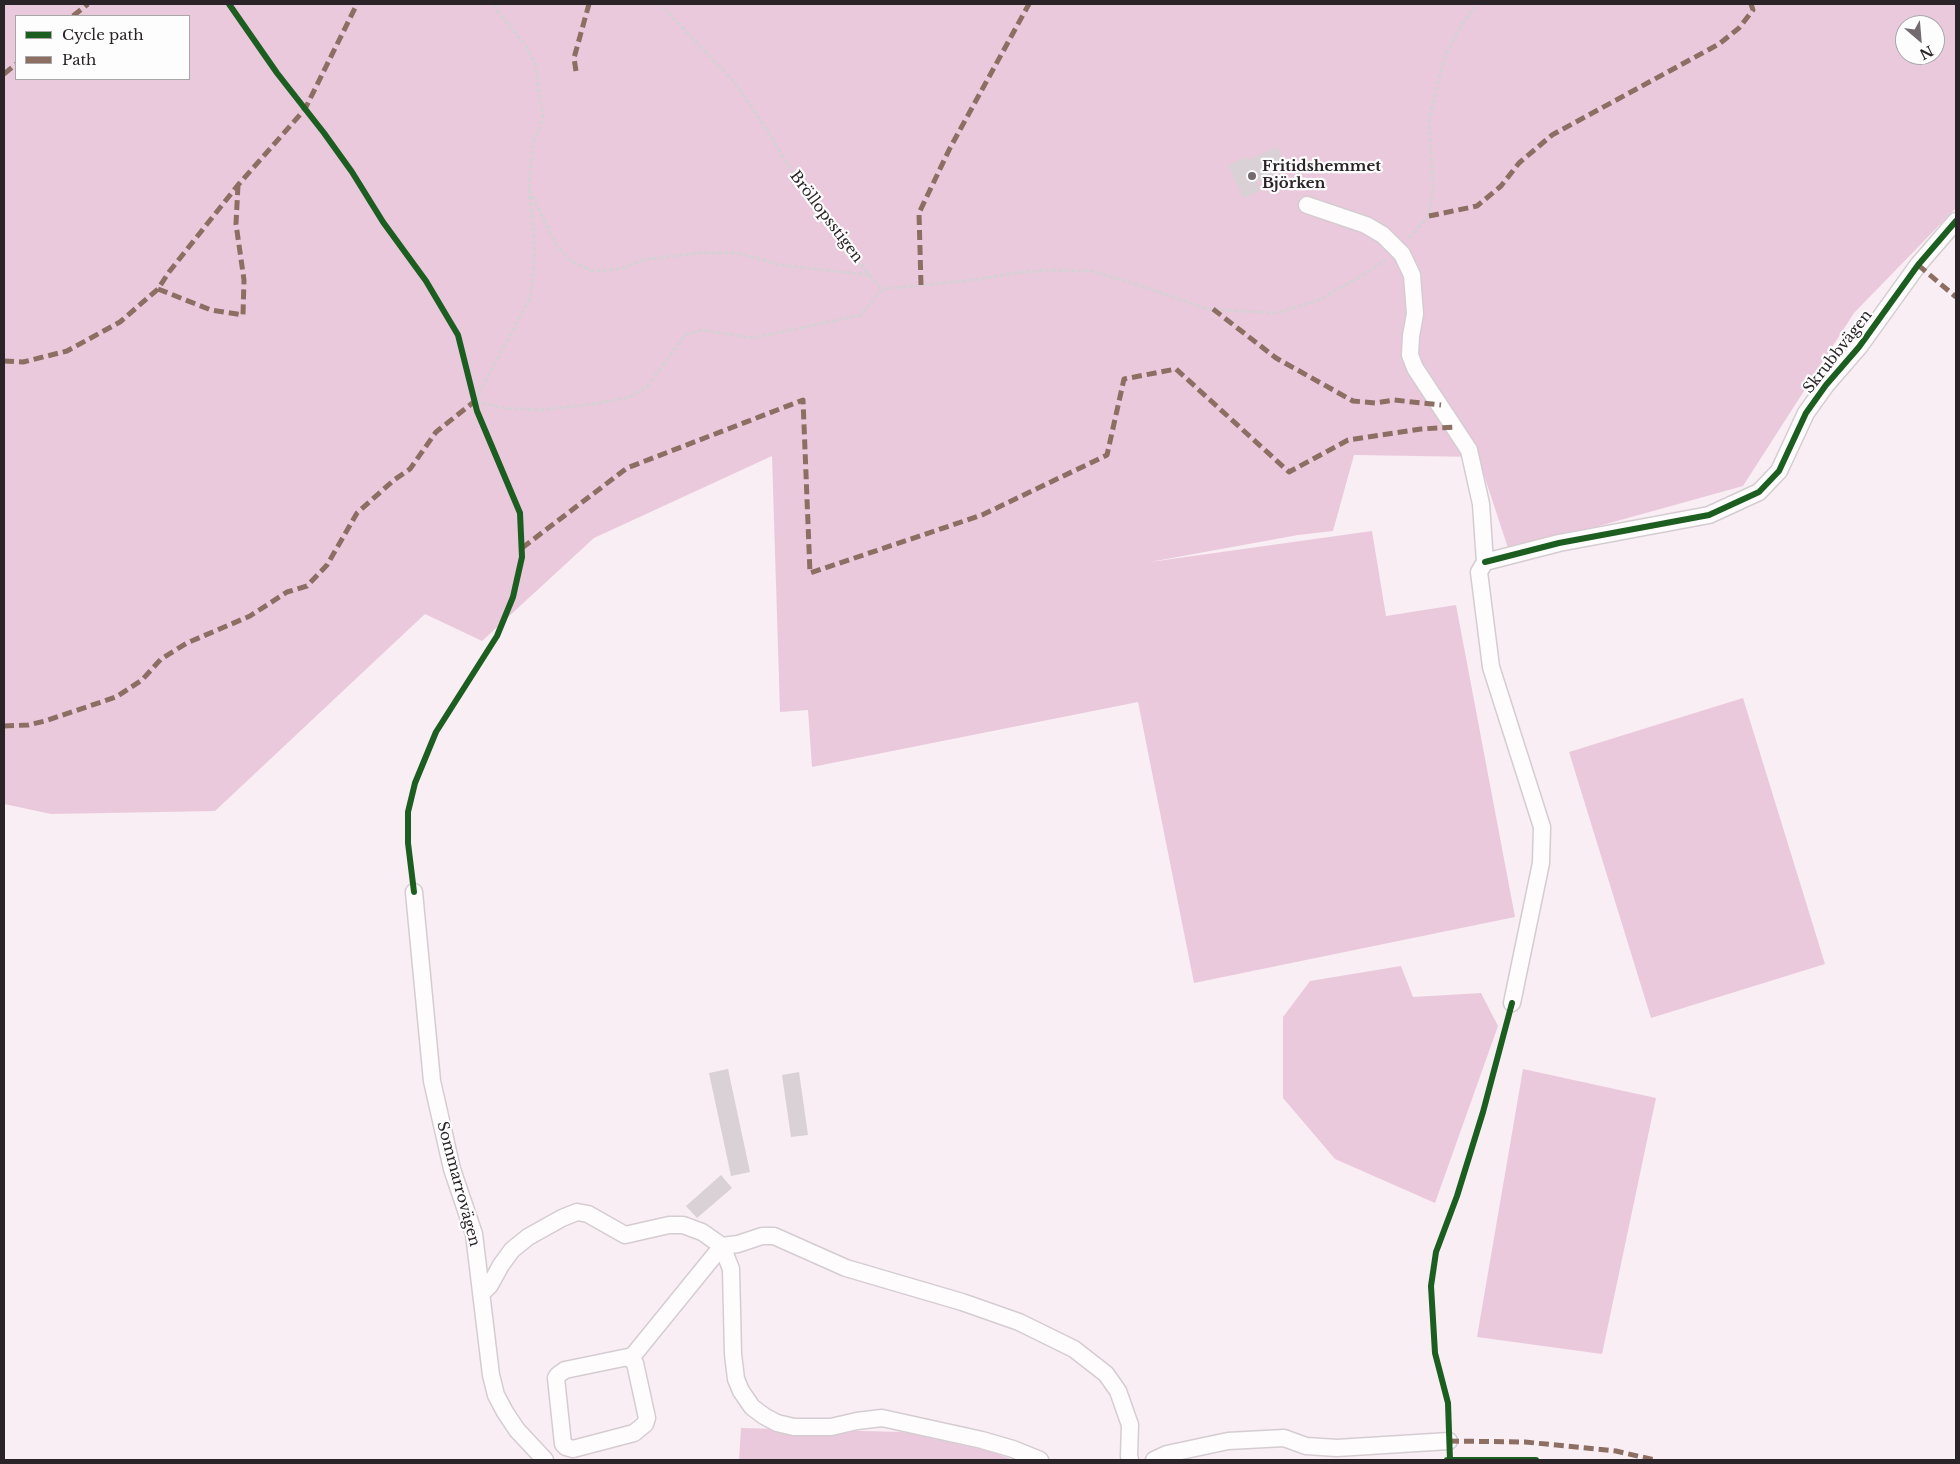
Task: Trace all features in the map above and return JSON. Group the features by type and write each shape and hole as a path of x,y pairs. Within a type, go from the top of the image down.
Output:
{"street":[{"path":"1307,205 1366,226 1383,235 1402,254 1412,275 1415,314 1410,336 1410,354 1415,368 1469,450 1481,504 1485,562 1479,572 1492,667 1542,827 1541,863 1512,1003"},
{"name":"Skrubbvägen","path":"1485,562 1559,543 1710,515 1759,492 1779,471 1806,414 1826,385 1864,340 1918,265 1956,221"},
{"name":"Sommarrovägen","path":"414,892 432,1081 452,1169 474,1234 491,1376 496,1395 517,1430 545,1460"},
{"path":"481,1294 490,1285 501,1265 522,1241 562,1218 577,1212 588,1214 625,1234 669,1225 683,1225 702,1232 722,1246 731,1269 733,1354 736,1379 741,1391 752,1407 764,1416 777,1423 794,1427 831,1427 856,1421 882,1418 982,1440 1013,1449 1040,1460"},
{"path":"631,1358 722,1246 738,1244 762,1236 774,1236 846,1268 962,1302 1019,1322 1074,1349 1106,1374 1118,1391 1130,1425 1130,1460"},
{"path":"628,1357 631,1358 635,1363 647,1418 645,1424 634,1433 572,1455 563,1444 556,1378 565,1370 628,1357"},
{"path":"1154,1460 1167,1454 1228,1441 1284,1438 1306,1446 1337,1448 1449,1441"}],"path":[{"path":"529,189 535,250 531,296 475,401 504,408 541,410 593,404 630,397 648,386 685,336 702,330 753,338 861,315 882,289 974,280 1014,273 1050,270 1092,271 1207,309 1276,313 1317,301 1360,277 1389,258 1429,216 1433,186 1429,118 1445,56 1462,24 1478,4"},
{"path":"869,274 882,289"}],"shaded area":[{"path":"4,4 1956,4 1956,208 1854,313 1743,486 1509,551 1478,457 1354,455 1333,531 1298,535 1150,562 1372,531 1386,616 1456,605 1515,917 1194,983 1138,702 812,767 808,710 780,712 772,456 594,538 482,641 425,614 215,811 51,814 4,804"},
{"path":"1743,698 1825,964 1651,1018 1569,752"},
{"path":"1401,966 1413,997 1481,993 1498,1026 1435,1203 1335,1159 1283,1098 1283,1017 1310,981"},
{"path":"1523,1069 1656,1098 1602,1354 1477,1337"},
{"path":"741,1428 903,1432 989,1451 1014,1460 739,1460"}],"building":[{"name":"Fritidshemmet Björken","path":"1277,147 1287,169 1257,182 1261,191 1243,198 1228,165 1246,157 1247,160"},
{"path":"728,1069 750,1172 731,1176 709,1073"},
{"path":"799,1072 808,1135 791,1137 782,1075"},
{"path":"721,1175 732,1188 697,1218 686,1206"}],"marked path":[{"path":"74,15 88,4"},
{"path":"4,361 23,362 67,351 120,322 158,289 169,272 238,185 305,109 357,4"},
{"path":"576,71 574,58 589,4"},
{"path":"921,285 919,213 950,148 1029,4"},
{"path":"1429,216 1477,206 1501,186 1519,163 1552,135 1719,44 1739,28 1753,10 1751,4"},
{"path":"4,74 15,65"},
{"path":"158,289 211,310 243,315 244,280 236,224 238,185"},
{"path":"1918,265 1956,297"},
{"path":"1213,309 1276,358 1353,401 1375,403 1394,400 1441,405"},
{"path":"522,548 627,468 803,400 810,573 982,515 1107,455 1124,379 1176,369 1289,472 1348,440 1421,429 1455,427"},
{"path":"4,726 28,725 45,721 116,697 142,680 161,659 187,643 250,616 287,592 307,586 327,565 357,513 394,480 410,469 436,432 475,401"},
{"path":"1449,1441 1525,1442 1616,1451 1655,1460"}],"cycle path":[{"path":"229,4 277,73 352,172 383,222 426,281 458,335 477,411 520,513 522,557 513,597 497,636 436,732 415,783 408,812 408,843 414,892"},
{"path":"1485,562 1559,543 1709,515 1759,492 1779,471 1806,413 1826,385 1859,347 1918,265 1956,221"},
{"path":"1450,1460 1448,1403 1435,1353 1431,1286 1436,1252 1457,1196 1483,1112 1512,1003"},
{"path":"1447,1460 1536,1460"}],"place":[{"name":"Fritidshemmet Björken","path":"1252,176"}]}
